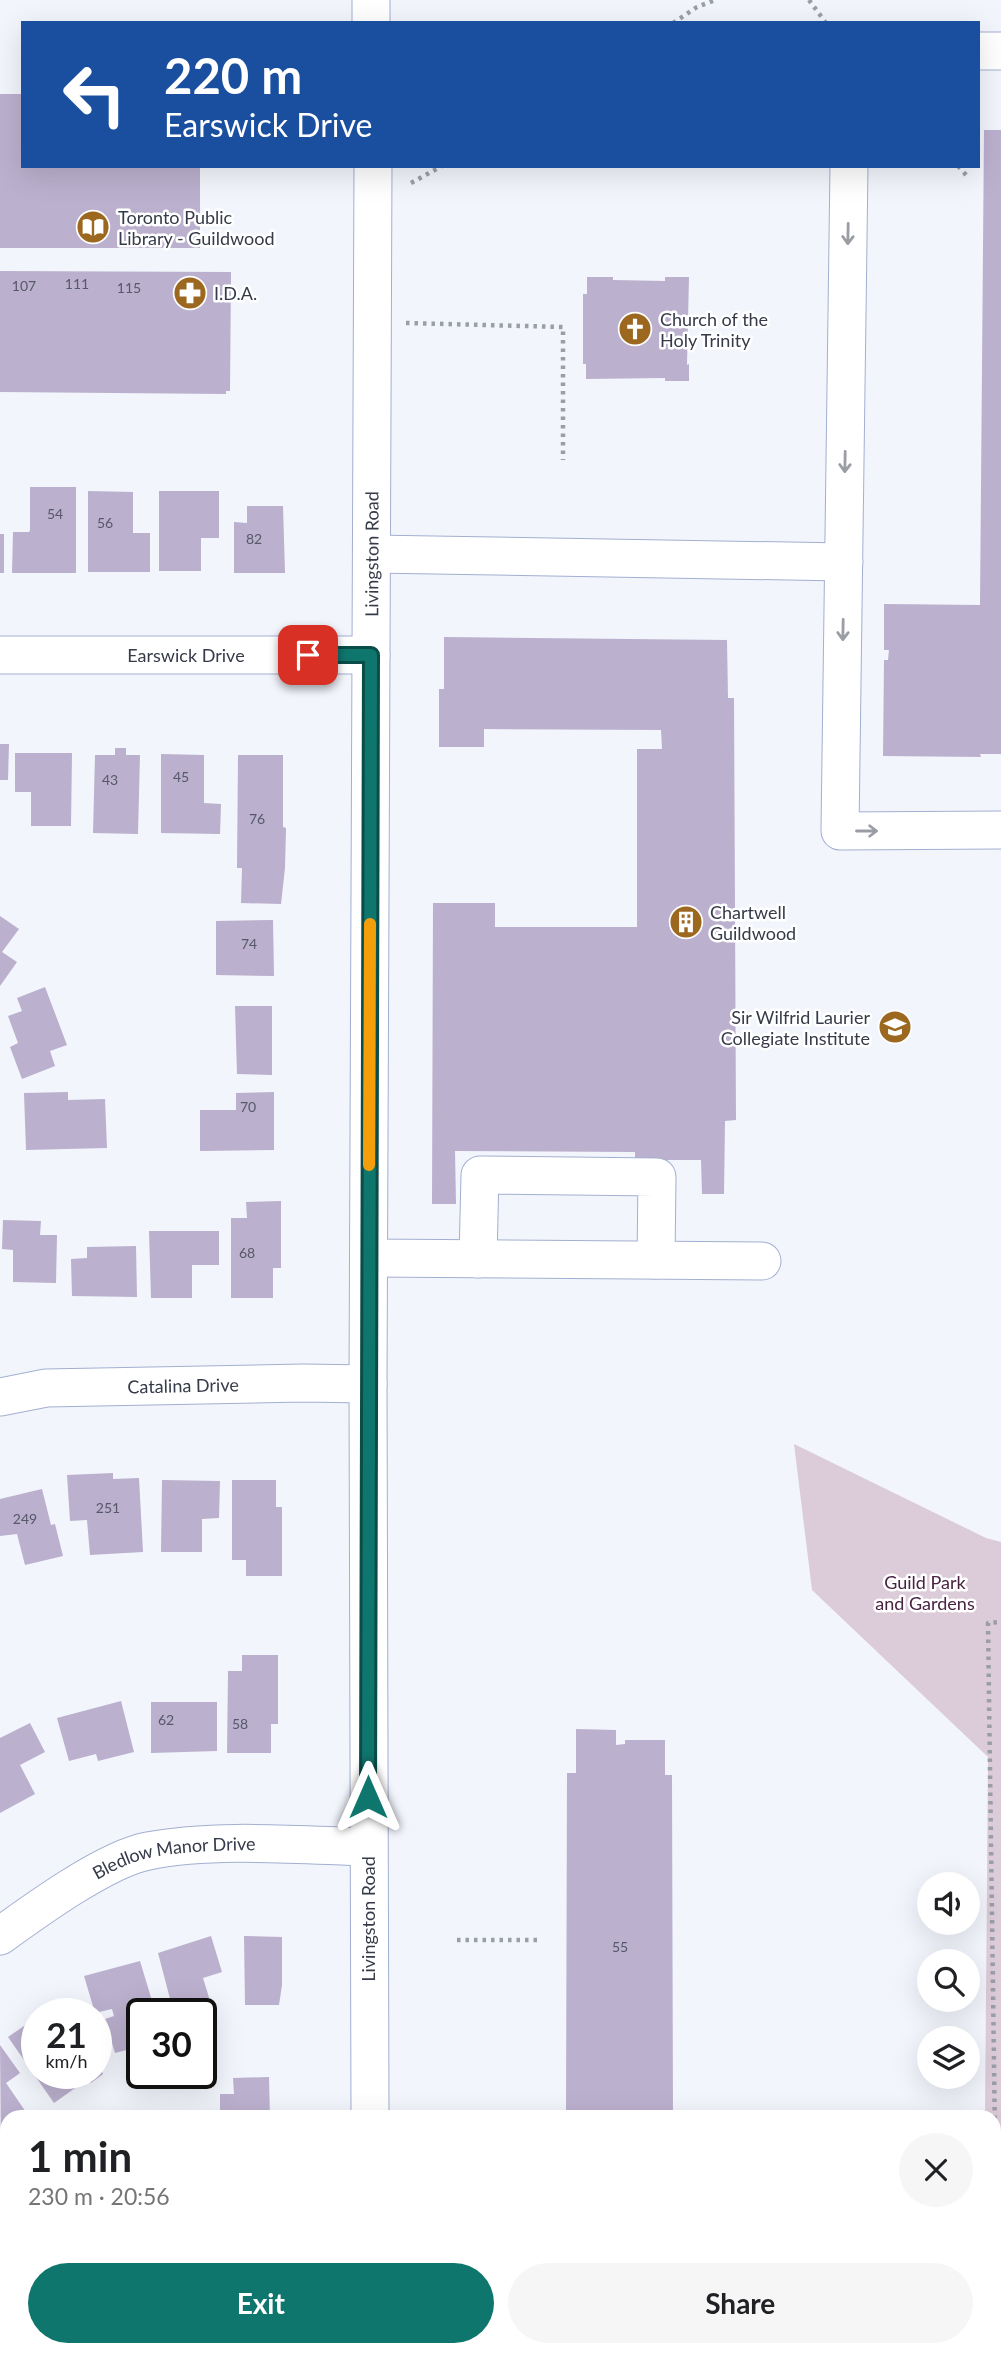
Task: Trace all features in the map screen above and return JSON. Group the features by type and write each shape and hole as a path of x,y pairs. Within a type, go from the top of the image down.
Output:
{"street":[{"path":"371,0 371,21"},
{"path":"980,51 1001,51"},
{"name":"Livingston Road","path":"370,2110 368,1384 373,168"},
{"path":"849,168 840,831 1001,830"},
{"path":"372,554 844,562"},
{"name":"Earswick Drive","path":"0,655 371,655"},
{"path":"478,1259 480,1175 657,1177 656,1260"},
{"path":"369,1258 762,1261"},
{"name":"Catalina Drive","path":"0,1397 46,1388 368,1384"},
{"name":"Bledlow Manor Drive","path":"0,1936 108,1866 146,1851 242,1844 368,1847"}],"path":[{"path":"676,21 697,7 715,0"},
{"path":"809,0 825,21"},
{"path":"411,183 438,168"},
{"path":"960,168 967,176"},
{"path":"373,321 563,327 564,460"},
{"path":"995,2110 988,1623 1001,1622"},
{"path":"457,1940 542,1940"}],"green space":[{"name":"Guild Park and Gardens","path":"794,1444 986,1538 1001,1542 1001,2110 985,2110 988,1757 812,1590"}],"building":[{"path":"0,94 21,94 21,168 200,168 200,248 0,248"},
{"path":"984,130 1001,130 1001,754 980,754 981,757 883,756 884,660 888,660 889,650 884,650 884,604 980,605"},
{"path":"0,271 231,272 230,391 226,391 226,394 0,392"},
{"name":"Church of the Holy Trinity","path":"587,277 665,281 665,277 689,277 689,381 665,381 665,378 586,379 586,364 583,364 583,294 587,294"},
{"path":"30,487 76,487 76,573 12,573 13,532 30,530"},
{"path":"88,491 133,492 133,533 150,533 150,572 88,572"},
{"path":"159,491 219,491 219,538 201,538 201,571 159,571"},
{"path":"247,506 283,506 285,573 234,573 234,522 247,523"},
{"path":"0,534 4,534 4,573 0,573"},
{"name":"Chartwell Guildwood","path":"444,637 727,640 728,698 734,698 736,1120 725,1121 724,1194 702,1194 701,1160 635,1160 635,1152 455,1151 456,1204 432,1204 433,903 495,903 495,927 637,927 637,749 662,749 661,730 484,729 484,747 439,747 439,689 444,689"},
{"path":"0,744 9,744 8,780 0,780"},
{"path":"115,748 126,748 126,755 140,755 138,834 93,833 95,755 115,755"},
{"path":"15,753 72,753 71,826 31,826 31,792 15,792"},
{"path":"161,754 204,755 204,803 221,804 220,834 161,833"},
{"path":"238,755 283,755 283,827 286,828 281,904 241,903 242,868 237,868"},
{"path":"0,916 19,929 2,952 17,962 0,986"},
{"path":"273,920 274,976 216,975 216,921"},
{"path":"45,987 67,1045 50,1051 55,1066 22,1079 10,1047 18,1043 8,1016 22,1011 17,998"},
{"path":"235,1006 272,1006 272,1075 237,1074"},
{"path":"68,1092 68,1100 105,1099 107,1148 26,1150 24,1093"},
{"path":"274,1092 274,1150 200,1151 200,1110 236,1110 236,1093"},
{"path":"281,1201 281,1268 273,1268 273,1298 231,1298 231,1218 247,1218 246,1202"},
{"path":"3,1220 41,1221 40,1235 57,1235 56,1283 13,1282 13,1250 2,1249"},
{"path":"149,1231 219,1231 219,1265 192,1265 192,1298 151,1298"},
{"path":"136,1246 137,1297 72,1296 71,1259 87,1258 87,1247"},
{"path":"113,1473 113,1479 139,1478 143,1552 90,1555 87,1520 70,1521 67,1475"},
{"path":"162,1480 220,1481 219,1518 202,1519 202,1552 161,1552"},
{"path":"232,1480 276,1480 276,1507 282,1507 282,1576 246,1576 246,1560 232,1560"},
{"path":"42,1489 51,1525 55,1524 63,1556 25,1565 17,1534 0,1536 0,1499"},
{"path":"242,1655 278,1655 278,1724 271,1724 271,1753 227,1753 228,1671 242,1671"},
{"path":"121,1701 134,1752 98,1761 96,1754 69,1761 57,1718"},
{"path":"151,1702 217,1702 217,1751 151,1753"},
{"path":"30,1723 45,1752 20,1765 35,1794 0,1813 0,1738"},
{"path":"576,1729 616,1730 616,1745 625,1744 625,1740 665,1740 665,1775 672,1775 673,2110 566,2110 567,1773 576,1773"},
{"path":"211,1936 222,1972 203,1978 209,1998 170,1998 158,1953"},
{"path":"244,1936 282,1937 282,1985 279,2005 245,2005"},
{"path":"140,1961 151,1998 126,1998 126,2050 115,2053 112,2043 112,1998 91,1998 84,1976"},
{"path":"21,2028 21,2056 8,2037"},
{"path":"0,2045 20,2073 6,2083 25,2110 1,2110"},
{"path":"269,2077 270,2110 220,2110 220,2094 234,2094 233,2078"},
{"path":"44,2089 74,2089 54,2103"}],"slow traffic":[{"path":"369,1165 370,924"}],"place":[{"name":"Toronto Public Library - Guildwood","path":"93,227"},
{"name":"I.D.A.","path":"190,293"},
{"name":"Church of the Holy Trinity","path":"635,329"},
{"name":"Chartwell Guildwood","path":"686,922"},
{"name":"Sir Wilfrid Laurier Collegiate Institute","path":"895,1027"}],"route":[{"path":"308,655 371,655 368,1797"}]}
